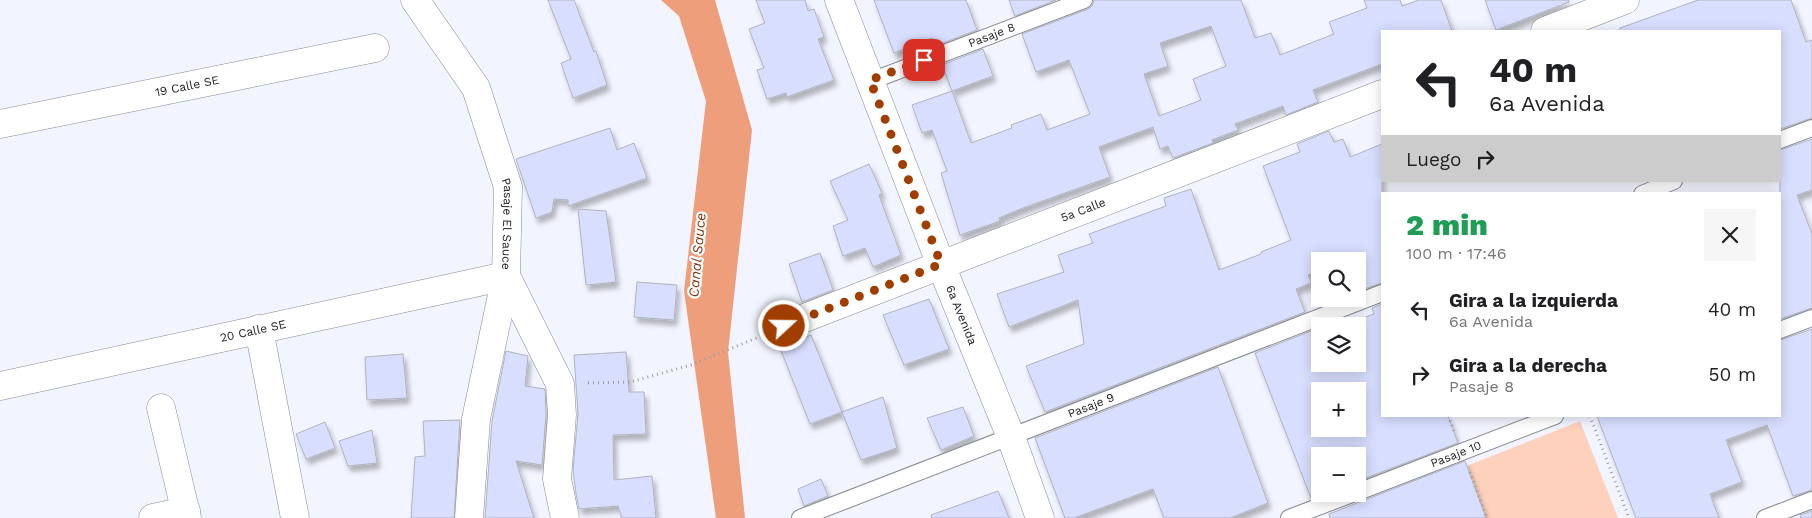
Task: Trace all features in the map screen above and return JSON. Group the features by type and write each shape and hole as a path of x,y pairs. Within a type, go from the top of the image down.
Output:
{"street":[{"name":"Pasaje El Sauce","path":"415,0 476,88 508,187 506,276 560,384 562,415 557,479 565,518"},
{"name":"6a Avenida","path":"839,0 941,264 1011,437 1040,518"},
{"path":"1547,30 1625,0"},
{"name":"19 Calle SE","path":"0,124 375,48"},
{"name":"5a Calle","path":"784,326 1381,94"},
{"name":"20 Calle SE","path":"0,386 506,276"},
{"path":"469,518 476,419 506,276"},
{"path":"259,329 295,518"},
{"path":"153,518 186,514 161,408"}],"lane":[{"name":"Pasaje 8","path":"870,80 1084,0"},
{"path":"1781,140 1812,128"},
{"path":"1647,192 1672,182"},
{"name":"Pasaje 9","path":"800,518 1381,294"},
{"path":"1781,330 1812,318"},
{"name":"Pasaje 10","path":"1366,489 1552,417"},
{"path":"1765,518 1812,500"},
{"path":"1289,518 1331,502"}],"path":[{"path":"560,384 630,382 691,365 734,349"},
{"path":"1590,417 1629,518"}],"shaded area":[{"path":"1580,421 1618,518 1484,518 1464,467"}],"water":[{"name":"Canal Sauce","path":"661,0 715,0 752,130 728,352 745,518 716,518 684,291 706,101 679,16"}],"building":[{"path":"548,0 574,0 594,52 596,51 607,85 573,98 561,63 571,59"},
{"path":"756,0 805,0 808,11 814,9 824,37 818,39 834,80 787,97 786,93 767,99 757,70 764,68 749,29 765,23"},
{"path":"874,0 966,0 977,30 935,46 932,38 894,53"},
{"path":"1009,0 1056,0 1015,16"},
{"path":"1094,0 1241,0 1255,38 1271,33 1280,55 1334,34 1329,22 1367,8 1364,0 1400,0 1402,6 1419,0 1441,0 1452,30 1381,30 1381,64 1313,90 1318,102 1286,115 1283,106 1235,124 1238,130 1212,140 1213,143 1173,158 1168,146 1160,149 1153,127 1099,147 1110,177 1023,208 999,218 1000,221 960,235 941,173 947,171 932,130 922,133 912,105 952,91 971,143 1012,128 1011,125 1041,114 1047,130 1090,114 1069,60 1036,72 1022,34 1092,6","holes":["1211,26 1226,66 1193,79 1201,100 1159,116 1144,74 1168,66 1160,43"]},
{"path":"1485,0 1569,0 1569,2 1496,30"},
{"path":"1698,0 1791,0 1806,42 1812,40 1812,118 1781,129 1781,30 1620,30 1620,28"},
{"path":"983,49 993,76 952,91 942,65"},
{"path":"610,128 617,150 634,143 647,178 568,206 568,200 554,199 552,212 536,218 516,159"},
{"path":"1329,131 1334,142 1343,139 1350,157 1381,144 1381,283 1366,288 1366,252 1311,252 1311,274 1308,275 1311,283 1296,289 1305,312 1045,412 1026,366 1084,344 1078,300 1009,327 997,294 1064,272 1058,255 1093,243 1089,234 1166,206 1164,198 1191,189 1219,270 1291,240 1263,166 1300,152 1297,144"},
{"path":"1812,139 1812,190 1797,195 1812,234 1812,308 1781,319 1780,182 1781,150"},
{"path":"869,164 882,193 879,195 901,255 873,267 865,248 843,256 833,226 848,220 830,181"},
{"path":"578,209 606,211 616,282 586,285"},
{"path":"820,253 833,290 802,302 789,264"},
{"path":"637,282 677,285 674,320 634,317"},
{"path":"929,299 949,349 904,365 883,315"},
{"path":"1381,304 1381,417 1448,417 1458,443 1366,478 1366,447 1311,447 1311,498 1255,353 1311,331 1311,372 1366,372 1366,317 1374,314 1372,308"},
{"path":"1812,329 1812,490 1793,496 1767,425 1726,440 1742,482 1710,494 1719,518 1636,518 1597,417 1781,417 1781,340"},
{"path":"811,335 842,412 810,424 780,348"},
{"path":"506,351 528,356 525,386 545,389 546,415 542,465 516,461 534,518 485,518 492,421"},
{"path":"626,352 629,392 644,392 646,434 613,435 614,480 652,476 656,518 622,518 618,506 579,509 576,494 573,470 578,414 574,355"},
{"path":"403,354 407,398 367,400 365,357"},
{"path":"1218,367 1268,503 1230,518 1164,518 1153,489 1074,518 1065,518 1035,438"},
{"path":"883,397 897,448 861,460 842,412"},
{"path":"963,407 974,436 941,450 927,418"},
{"path":"460,420 454,518 411,518 415,457 425,456 423,421"},
{"path":"325,422 335,448 306,459 296,434"},
{"path":"372,430 377,463 348,466 339,441"},
{"path":"1465,461 1486,518 1330,518 1329,514 1360,502 1366,502 1366,500"},
{"path":"821,479 828,496 804,506 798,489"},
{"path":"998,491 1009,518 932,518 931,515"},
{"path":"1812,511 1812,518 1801,518 1800,515"}],"route":[{"path":"784,326 941,264 870,80 924,60"}]}
